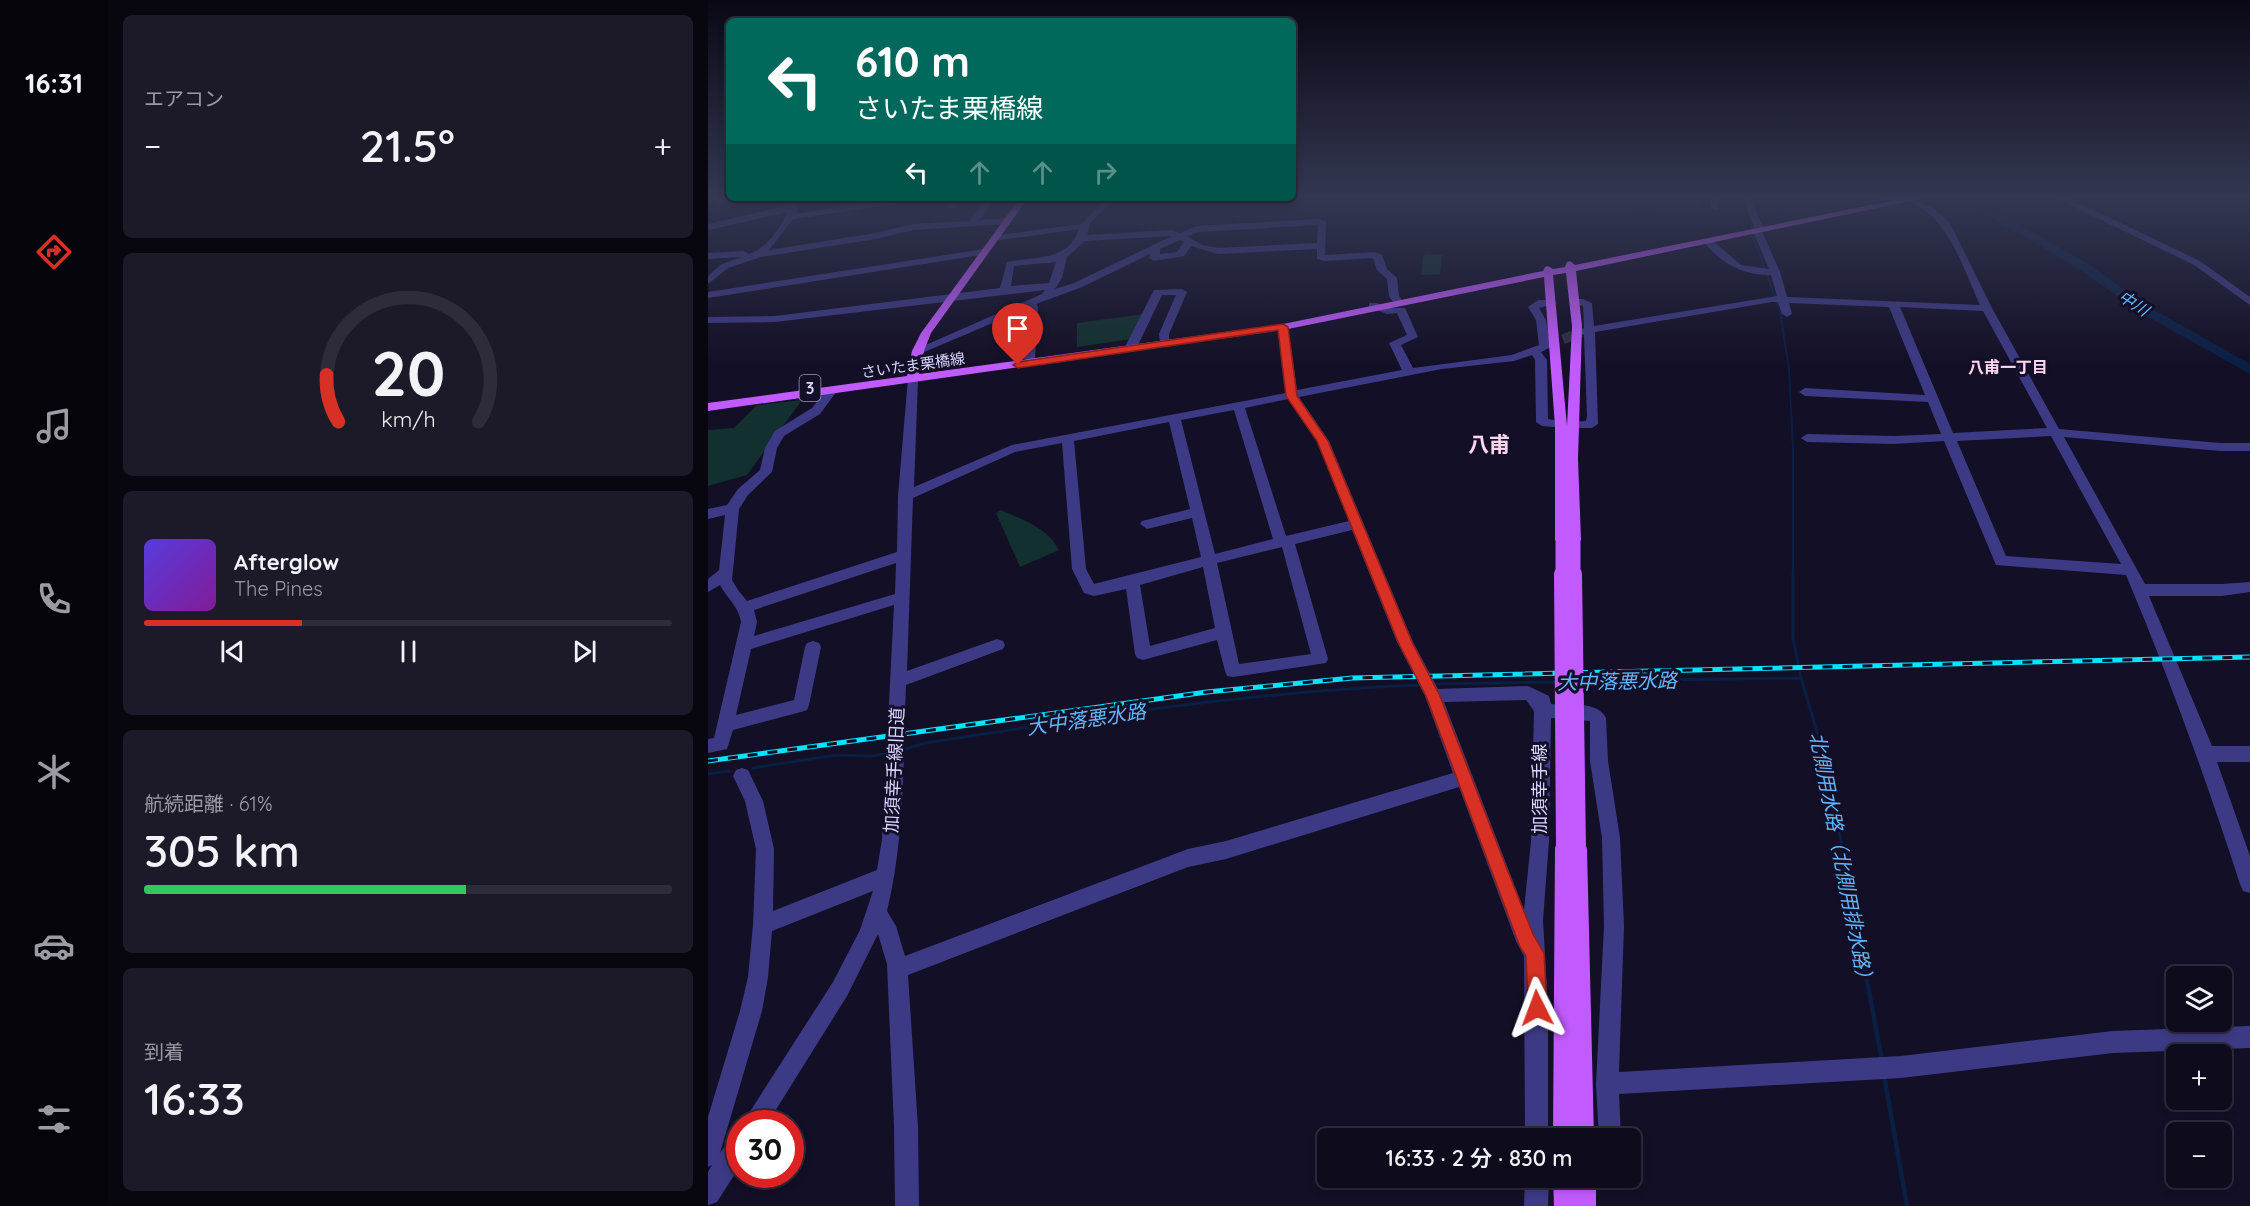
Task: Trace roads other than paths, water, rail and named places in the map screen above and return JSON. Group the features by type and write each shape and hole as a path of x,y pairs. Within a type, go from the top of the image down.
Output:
{"main road":[{"name":"さいたま栗橋線","path":"708,402 1283,327 1649,251"},
{"name":"さいたま栗橋線","path":"1571,267 1654,251"},
{"path":"912,377 918,351 926,333 984,252"},
{"path":"1567,425 1577,326 1571,267"},
{"name":"さいたま栗橋線","path":"708,407 831,391 1029,358 1164,341 1375,307 1397,300 1548,272"},
{"path":"1548,272 1567,425"},
{"name":"加須幸手線","path":"1565,1128 1571,848 1568,540 1562,440 1567,425"},
{"name":"加須幸手線","path":"1567,425 1572,459 1568,540"},
{"name":"加須幸手線","path":"1571,848 1583,1128"},
{"path":"1565,1188 1566,1206"},
{"path":"1584,1188 1584,1206"}],"street":[{"path":"708,281 725,266 761,251"},
{"path":"708,256 776,251"},
{"path":"1046,296 1053,286 1061,258 1067,251"},
{"path":"918,351 1030,305 1046,296 1078,285 1148,251"},
{"path":"1156,251 1154,258 1176,257 1182,251"},
{"path":"1321,251 1320,257 1325,258 1379,256 1382,270 1392,278 1394,296 1397,300"},
{"path":"1717,251 1726,261 1739,269 1756,273 1775,272"},
{"path":"1765,251 1775,272 1778,299 1788,314"},
{"path":"1960,251 1987,308 2131,570 2206,754 2250,884"},
{"path":"2172,251 2197,263 2250,302"},
{"path":"708,295 984,252"},
{"path":"1005,290 1010,264 1061,258"},
{"path":"708,320 775,319 952,296 1053,286"},
{"path":"1132,345 1158,292 1182,292 1164,334 1164,341"},
{"path":"1585,331 1778,299 1987,308"},
{"path":"1551,303 1538,303 1533,307 1541,320 1542,422 1567,425 1592,424 1585,331 1588,305 1575,301"},
{"path":"1893,304 2001,561 2131,570"},
{"path":"1029,358 1033,308 1030,305"},
{"path":"1375,307 1401,310 1413,337 1395,343 1409,372"},
{"path":"1283,327 1292,396 1323,441 1405,642 1433,696 1462,778 1526,940 1535,953"},
{"path":"905,496 1012,449 1442,366 1515,358 1543,347"},
{"name":"加須幸手線旧道","path":"762,1110 840,989 876,915 886,876 891,838 912,377"},
{"path":"708,746 721,744 749,622 744,607 732,594 725,580 732,509 743,492 766,472 771,448 780,434 816,411 831,391"},
{"path":"1805,392 1931,399"},
{"path":"1174,418 1198,512 1233,671 1320,659 1239,405"},
{"path":"1807,438 1894,440 2054,432 2220,447 2250,447"},
{"path":"1068,438 1079,569 1089,589 1132,582 1209,560 1357,524"},
{"path":"708,514 732,509"},
{"path":"1147,524 1198,512"},
{"path":"744,607 904,555"},
{"path":"708,587 726,572"},
{"path":"1132,582 1143,654 1223,632"},
{"path":"2140,590 2223,590 2250,587"},
{"path":"744,645 902,597"},
{"path":"898,681 997,645"},
{"path":"725,725 801,705 813,647"},
{"path":"1433,696 1528,693 1543,702 1593,714 1598,718 1599,761 1611,838 1614,926 1607,1084 1609,1128"},
{"path":"1537,1128 1537,1008 1533,920 1541,829 1543,702"},
{"path":"2206,754 2250,754"},
{"path":"708,1155 751,1011 758,977 763,925 765,849 754,801 742,776"},
{"path":"897,969 1188,858 1226,850 1462,778"},
{"path":"763,925 886,876"},
{"path":"876,915 886,926 897,969 907,1147 907,1206"},
{"path":"1607,1084 1901,1067 2113,1042 2250,1037"},
{"path":"708,1193 726,1165"},
{"path":"1536,1206 1537,1188"}],"waterway":[{"name":"北側用水路（北側用排水路）","path":"1759,251 1780,311 1789,369 1793,448 1793,638 1801,678"},
{"name":"中川","path":"2058,251 2145,310 2250,370"},
{"name":"大中落悪水路","path":"1580,681 1801,678"},
{"name":"北側用水路（北側用排水路）","path":"1801,678 1826,762 1843,851"},
{"name":"大中落悪水路","path":"1434,684 1556,682"},
{"name":"大中落悪水路","path":"902,750 926,743 1173,706 1296,693 1421,685"},
{"name":"大中落悪水路","path":"753,768 836,755 871,756 890,753"},
{"name":"大中落悪水路","path":"708,774 730,771"},
{"name":"北側用水路（北側用排水路）","path":"1842,849 1882,1060"},
{"name":"北側用水路（北側用排水路）","path":"1884,1075 1907,1206"}],"tunnel":[{"path":"1549,345 1581,332"}],"railway":[{"path":"708,761 1207,692 1352,678 2250,657"}],"district":[{"name":"八甫一丁目","path":"2008,367"},
{"name":"八甫","path":"1489,444"}]}
